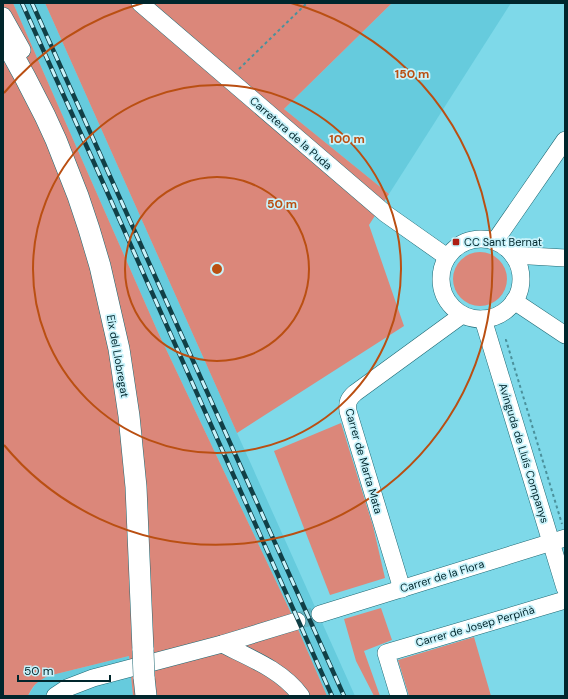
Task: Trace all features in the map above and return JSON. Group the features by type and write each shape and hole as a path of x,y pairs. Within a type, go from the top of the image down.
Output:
{"main road":[{"name":"Eix del Llobregat","path":"3,37 45,116 78,196 100,266 119,349 129,416 136,487 145,687"}],"street":[{"name":"Carretera de la Puda","path":"140,3 386,214 447,257"},
{"path":"3,16 22,50 35,83 45,116"},
{"path":"495,241 565,140"},
{"path":"482,239 495,241 505,247 513,255 519,266 521,278 519,290 514,301 506,310 495,316 483,319 462,315 446,300 442,290 440,278 442,267 447,257 456,247 468,241 482,239"},
{"path":"513,255 565,258"},
{"path":"514,301 565,335"},
{"name":"Carrer de Marta Mata","path":"402,589 348,411 348,401 355,393 462,315"},
{"name":"Avinguda de Lluís Companys","path":"483,319 558,540 565,588"},
{"name":"Carrer de la Flora","path":"320,614 558,540"},
{"name":"Carrer de Josep Perpiñà","path":"399,696 386,653 565,600"},
{"path":"55,696 67,688 93,678 222,644 297,621"},
{"path":"222,644 257,661 282,676 301,696"}],"path":[{"path":"228,79 307,3"}],"shaded area":[{"path":"3,3 13,3 157,330 291,613 327,696 133,696 129,656 48,676 36,684 28,696 3,696"},
{"path":"13,3 45,3 355,696 327,696 291,613 157,330"},
{"path":"45,3 392,3 284,109 389,194 369,225 404,326 237,433"},
{"path":"392,3 511,3 389,194 284,109"},
{"path":"480,252 490,254 499,260 505,269 507,279 505,289 499,298 490,304 480,306 470,304 461,298 455,289 453,279 455,269 461,260 470,254"},
{"path":"341,423 373,526 385,578 330,595 274,451"},
{"path":"381,608 392,640 364,651 380,696 374,696 356,661 344,619"},
{"path":"474,637 491,696 409,696 398,660"},
{"path":"129,656 133,696 28,696 37,682 48,676"}],"tunnel":[{"path":"297,621 320,614"}],"railway":[{"path":"22,3 332,696"},
{"path":"32,3 344,696"}],"place":[{"name":"CC Sant Bernat","path":"456,242"}]}
